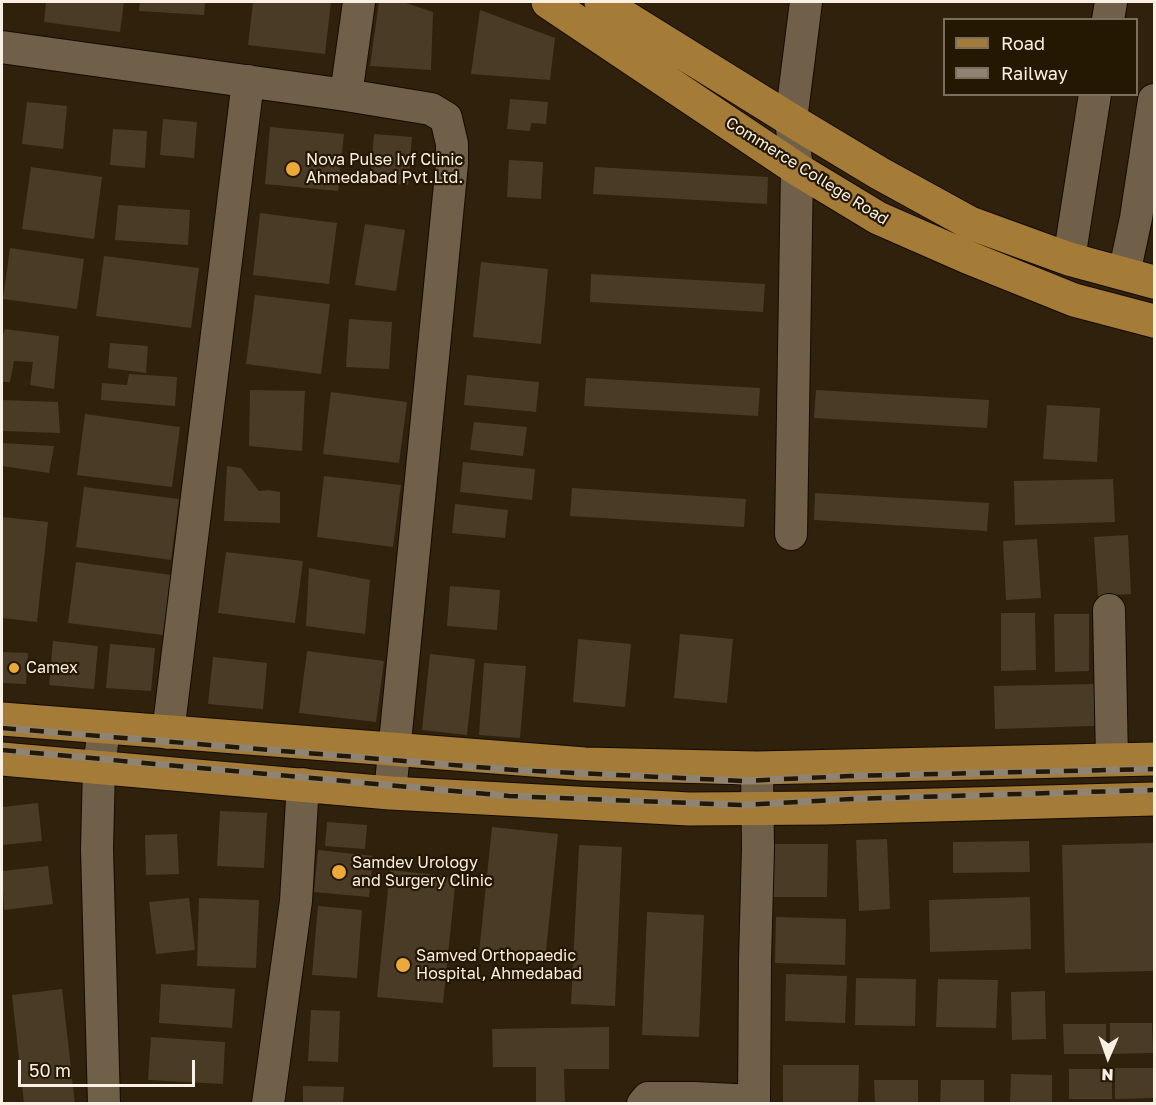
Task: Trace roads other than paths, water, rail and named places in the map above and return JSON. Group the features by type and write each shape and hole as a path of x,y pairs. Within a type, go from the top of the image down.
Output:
{"main road":[{"name":"Commerce College Road","path":"548,2 797,169 878,218 1074,300 1155,321"},
{"path":"601,2 791,120 970,223 1069,259 1139,278"},
{"path":"2,719 585,764 756,768 1155,759"},
{"path":"2,759 390,793 688,808 758,809 1155,799"}],"street":[{"path":"346,94 359,2"},
{"path":"790,534 797,169 791,120 806,2"},
{"path":"1108,18 1111,2"},
{"path":"2,47 346,94 431,108 446,118 452,144 452,164 390,793"},
{"path":"168,733 248,81"},
{"path":"1069,259 1095,96"},
{"path":"1139,278 1136,218 1155,100"},
{"path":"1109,610 1112,760"},
{"path":"104,728 99,768 97,849 104,1104"},
{"path":"644,1104 648,1098 754,1102 758,809 756,768"},
{"path":"268,1104 296,901 303,784"}],"railway":[{"path":"2,728 514,770 743,781 850,776 1154,769"},
{"path":"2,750 509,796 741,805 851,799 1154,790"}],"place":[{"name":"Nova Pulse Ivf Clinic Ahmedabad Pvt.Ltd.","path":"293,169"},
{"name":"Camex","path":"14,668"},
{"name":"Samdev Urology and Surgery Clinic","path":"339,872"},
{"name":"Samved Orthopaedic Hospital, Ahmedabad","path":"403,965"}]}
